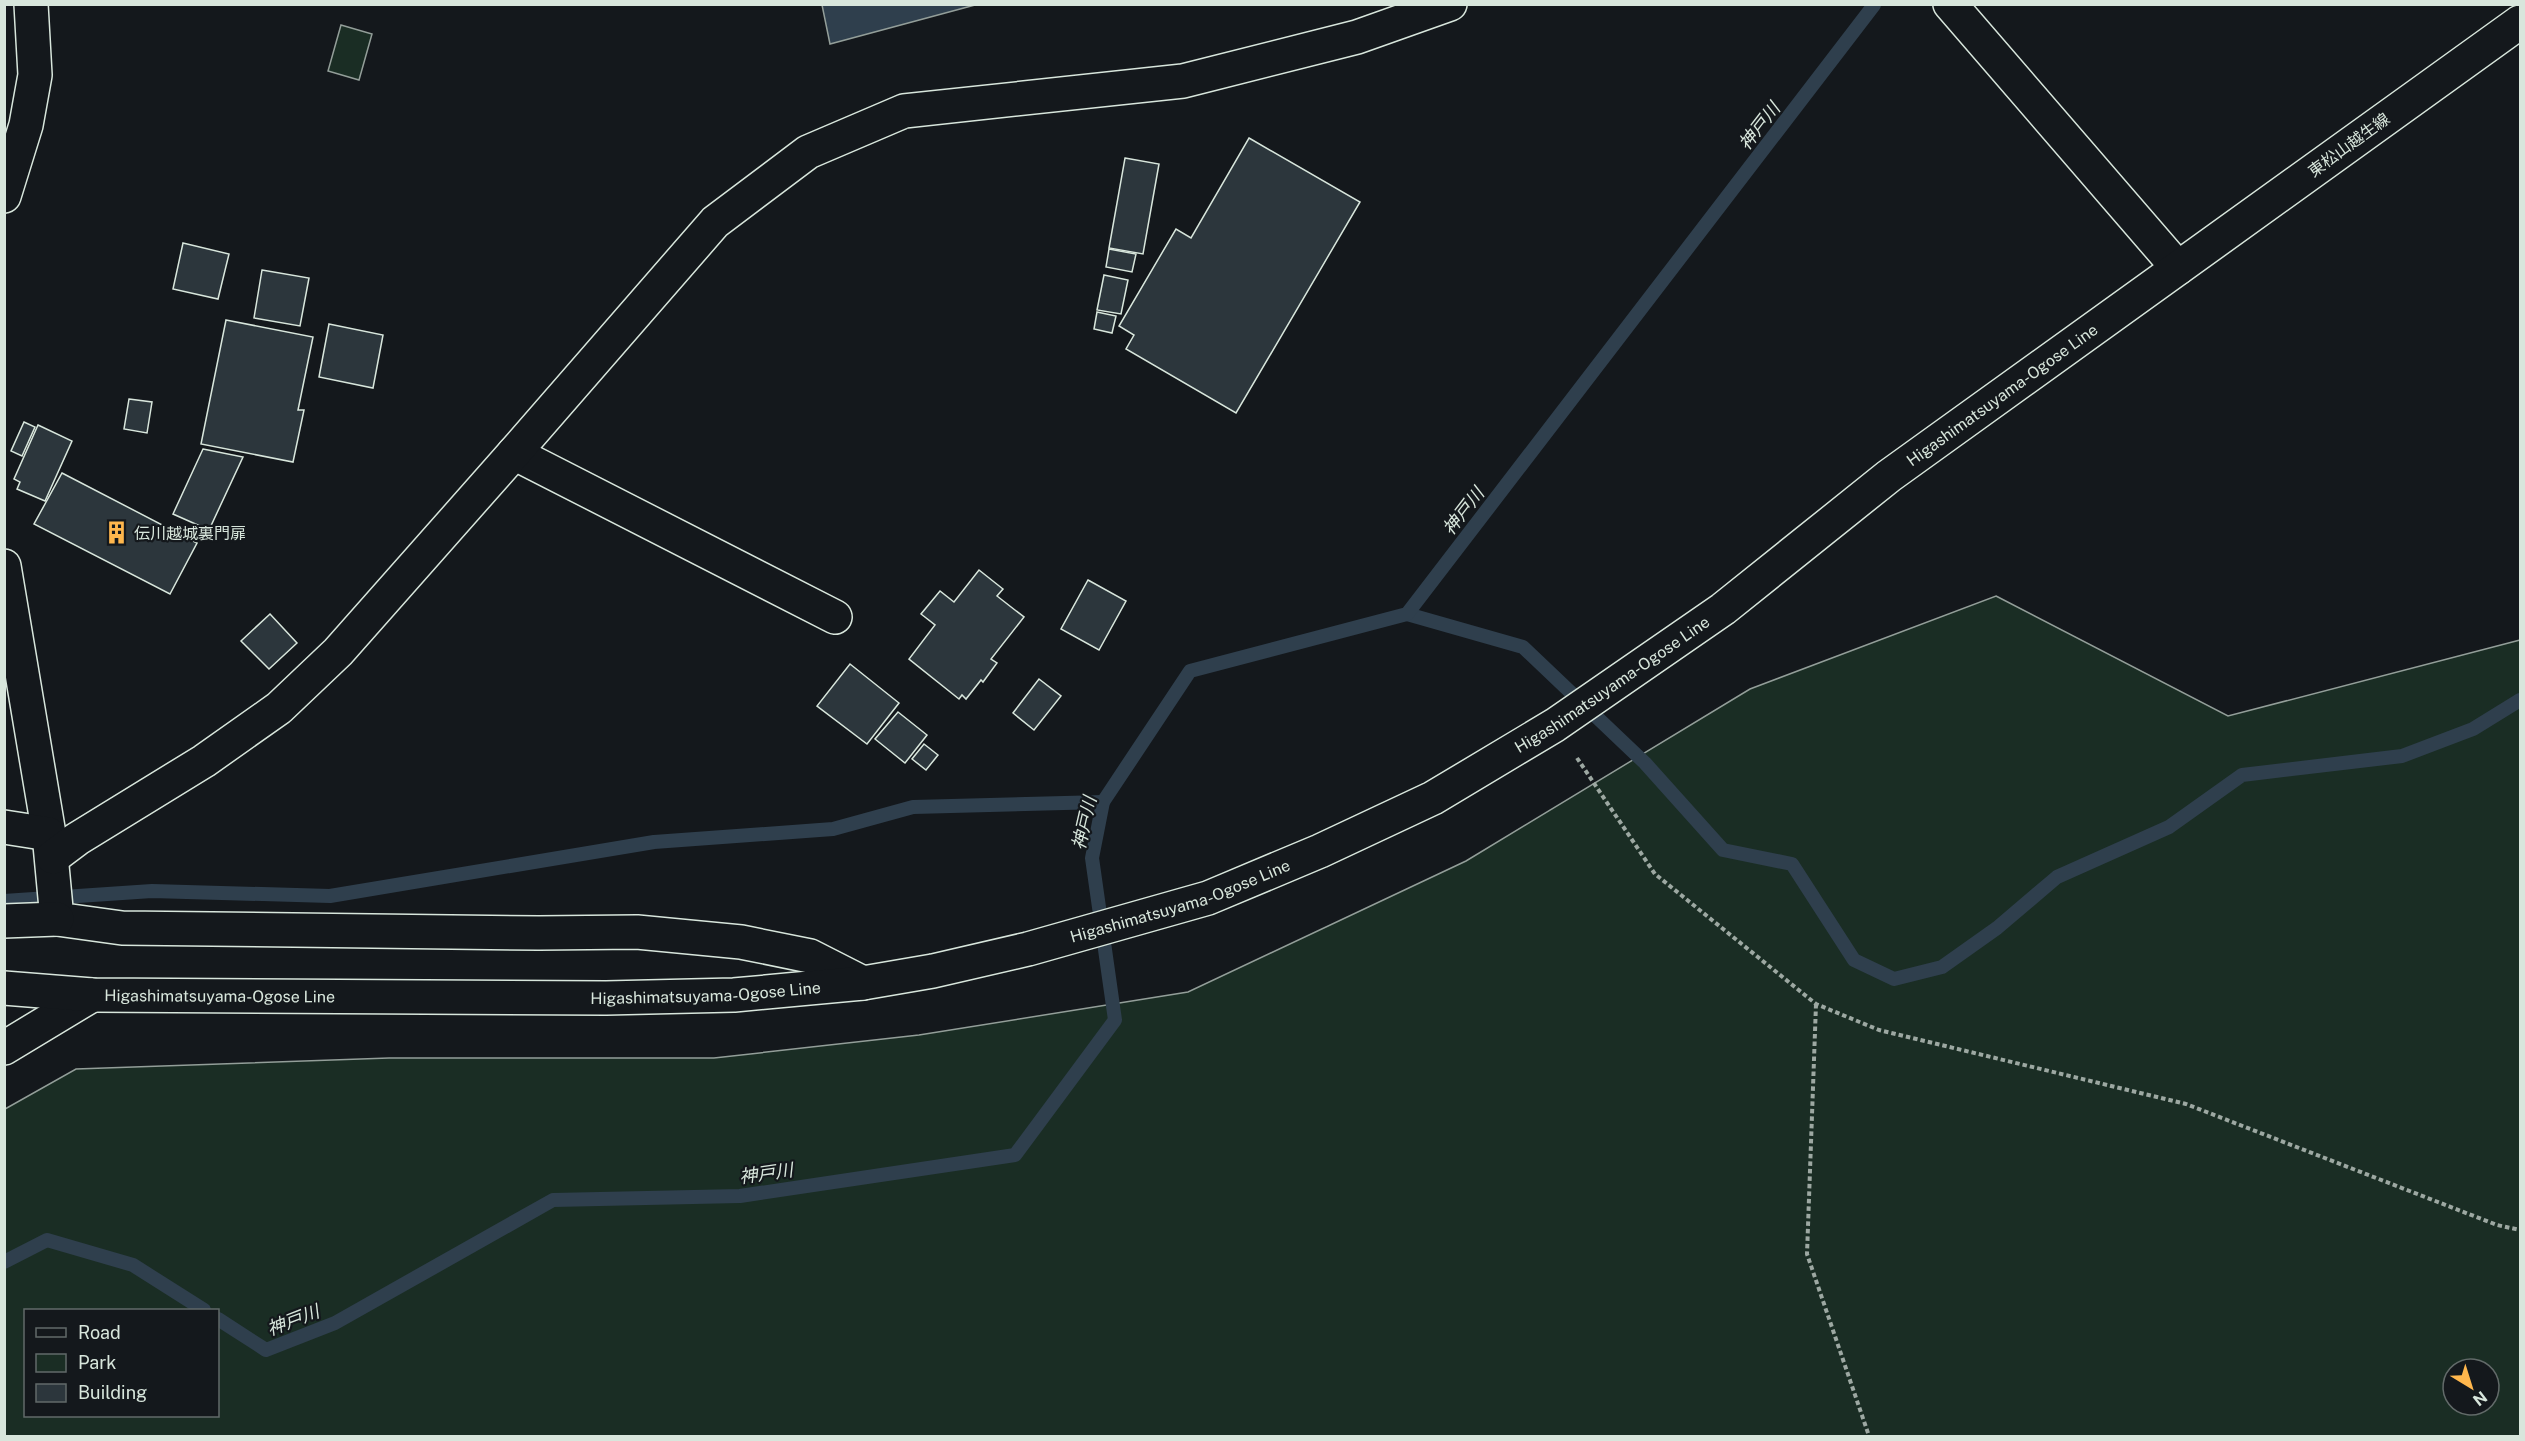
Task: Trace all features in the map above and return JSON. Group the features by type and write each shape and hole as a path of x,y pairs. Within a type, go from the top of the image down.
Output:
{"street":[{"path":"4,196 26,125 35,75 31,4"},
{"path":"4,827 51,845 77,839 204,761 279,708 338,652 715,222 808,152 904,111 1183,81 1357,37 1450,4"},
{"path":"1950,4 2178,268"},
{"name":"東松山越生線","path":"2178,268 2520,22"},
{"name":"Higashimatsuyama-Ogose Line","path":"4,988 92,995 606,998 734,995 862,983 933,972 1028,949 1208,898 1320,851 1433,798 1555,725 1723,609 1889,476 2178,268"},
{"path":"514,453 835,617"},
{"path":"4,566 51,845 57,919"},
{"path":"4,921 57,919 122,928 637,932 741,942 810,956 862,983"},
{"path":"4,1048 92,995"}],"path":[{"path":"1555,725 1655,874 1816,1004 1879,1030 2186,1104 2497,1225 2520,1230"},
{"path":"1816,1004 1807,1254 1869,1437"}],"green space":[{"path":"341,25 372,34 359,80 328,71"},
{"path":"1996,596 2228,716 2520,640 2520,1436 5,1436 5,1109 76,1069 389,1058 714,1058 919,1035 1188,992 1466,861 1750,689"}],"water":[{"path":"822,4 975,5 830,44"}],"building":[{"path":"1249,138 1360,202 1236,413 1126,349 1134,335 1119,326 1176,229 1191,238"},
{"path":"1125,158 1159,164 1143,254 1109,248"},
{"path":"183,243 229,254 218,299 173,289"},
{"path":"1109,249 1136,254 1132,272 1106,267"},
{"path":"262,270 309,278 300,326 254,318"},
{"path":"1104,275 1128,280 1121,314 1097,310"},
{"path":"1097,312 1116,316 1112,333 1094,329"},
{"path":"226,320 313,337 298,410 304,410 293,462 201,444"},
{"path":"329,324 383,335 373,388 319,377"},
{"path":"129,399 152,402 147,433 124,429"},
{"path":"24,422 35,427 22,456 11,451"},
{"path":"38,425 72,441 45,501 17,489 20,482 14,479"},
{"path":"203,449 243,457 209,530 173,514"},
{"name":"伝川越城裏門扉","path":"62,473 197,543 170,594 34,524"},
{"path":"979,570 1003,589 997,596 1024,617 991,659 997,663 983,682 981,680 966,699 962,695 959,699 909,659 935,625 921,614 940,591 954,602"},
{"path":"1088,580 1126,601 1099,650 1061,629"},
{"path":"270,614 297,643 269,669 241,641"},
{"path":"850,664 899,703 867,744 817,706"},
{"path":"1039,679 1061,696 1034,730 1013,713"},
{"path":"898,712 927,735 905,763 875,739"},
{"path":"924,744 938,755 926,770 912,759"}],"waterway":[{"name":"神戸川","path":"219,1320 266,1350 335,1323 553,1200 740,1196 1015,1155 1115,1020 1092,858 1103,802 1190,671 1407,614 1874,5"},
{"path":"1407,614 1523,647 1645,763 1723,850 1792,864 1854,960 1894,979 1942,967 1997,928 2057,877 2169,827 2242,775 2402,756 2473,729 2520,700"},
{"path":"4,901 152,891 330,896 654,842 833,829 913,807 1103,802"},
{"name":"神戸川","path":"4,1262 47,1240 133,1265 202,1309"}],"place":[{"name":"伝川越城裏門扉","path":"116,533"}]}
